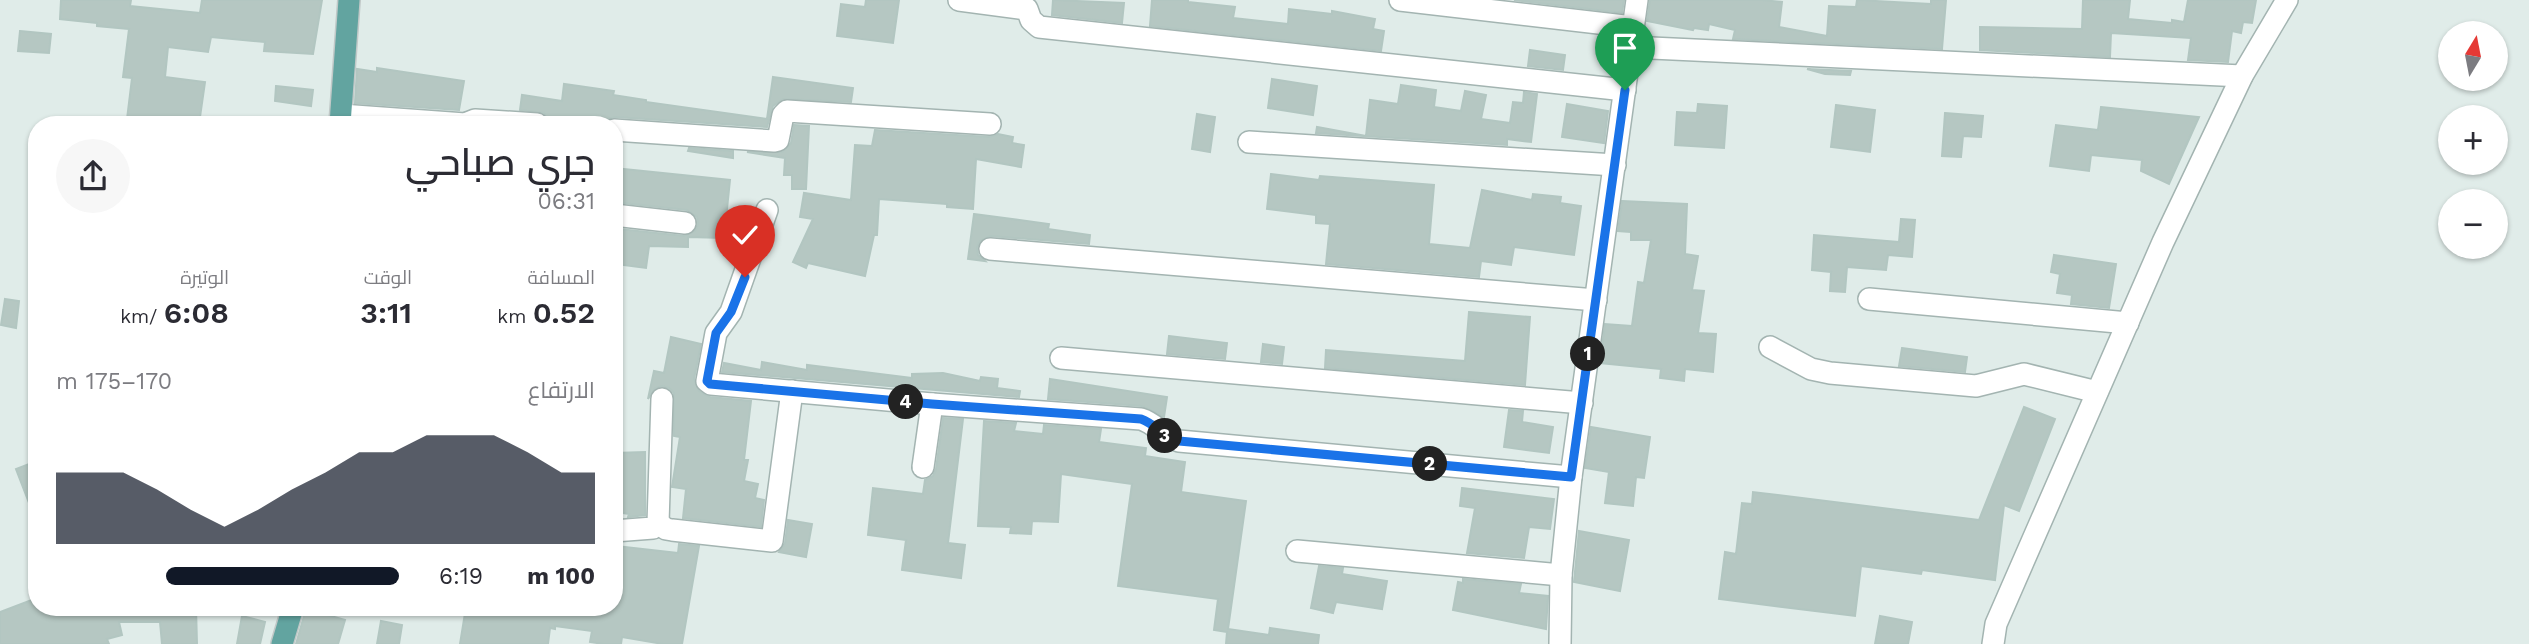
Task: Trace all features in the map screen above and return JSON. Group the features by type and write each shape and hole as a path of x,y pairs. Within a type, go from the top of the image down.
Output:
{"main road":[{"path":"341,116 349,0"},
{"path":"282,644 290,616"}],"street":[{"path":"959,0 1027,9 1031,20 1039,27 1625,90"},
{"path":"1400,0 1632,37 2242,76"},
{"path":"1560,644 1560,575 1571,477 1637,0"},
{"path":"1993,644 1996,624 2163,242 2242,76 2287,0"},
{"path":"623,131 774,141 778,140 783,115 787,111 990,124"},
{"path":"1249,142 1615,165"},
{"path":"767,210 731,312 716,333 707,381 710,384 1141,419 1153,423 1159,432 1179,441 1571,477"},
{"path":"623,216 685,222"},
{"path":"990,249 1596,300"},
{"path":"1869,299 2128,323"},
{"path":"1770,347 1811,369 1830,373 1976,386 2024,374 2098,392"},
{"path":"1061,358 1582,403"},
{"path":"658,523 672,530 772,541 792,391"},
{"path":"623,530 653,528 658,523 662,399"},
{"path":"923,467 932,404"},
{"path":"1297,551 1560,575"}],"building":[{"path":"61,0 131,0 130,6 200,13 202,0 322,0 313,54 264,51 265,42 211,37 208,52 168,47 165,77 205,82 200,116 127,116 132,78 123,77 129,29 60,19"},
{"path":"866,0 899,0 893,43 837,36 841,4 865,7"},
{"path":"1053,0 1124,3 1122,23 1052,15"},
{"path":"1152,0 1188,0 1235,7 1233,18 1288,24 1289,9 1332,14 1332,11 1375,19 1373,29 1384,31 1381,51 1150,26"},
{"path":"1514,0 1624,0 1622,13"},
{"path":"1650,0 1782,2 1779,27 1827,36 1829,6 1856,7 1857,0 1931,4 1931,0 1946,0 1942,49 1733,39 1735,30 1709,24 1708,30 1693,30 1647,21"},
{"path":"2083,0 2130,0 2128,19 2172,23 2172,20 2184,22 2188,0 2256,0 2252,23 2243,22 2241,33 2232,31 2228,62 2188,60 2191,38 2111,33 2110,57 1980,50 1980,27 2082,29"},
{"path":"20,31 51,34 49,53 18,51"},
{"path":"1530,50 1565,55 1563,70 1528,66"},
{"path":"377,68 464,81 459,110 355,103 357,69 377,72"},
{"path":"1807,69 1851,71 1850,75 1825,74"},
{"path":"773,77 853,88 851,102 783,99 773,106 767,127 623,116 546,116 544,113 520,110 522,95 562,101 564,84 614,91 613,95 646,102 767,119"},
{"path":"1272,79 1317,86 1313,115 1268,108"},
{"path":"1401,85 1436,90 1434,107 1461,111 1465,91 1486,95 1481,119 1510,123 1513,102 1523,103 1524,92 1537,94 1531,142 1507,139 1507,145 1316,133 1317,127 1366,136 1370,100 1398,104"},
{"path":"276,86 313,90 311,106 275,101"},
{"path":"1567,104 1608,111 1604,143 1562,137"},
{"path":"1698,104 1727,106 1724,148 1675,145 1677,112 1697,113"},
{"path":"1836,105 1875,110 1870,152 1831,147"},
{"path":"2101,107 2199,117 2169,184 2141,171 2142,160 2091,155 2089,171 2050,166 2056,125 2098,130"},
{"path":"1945,113 1983,116 1981,137 1963,136 1961,157 1942,156"},
{"path":"1197,114 1215,117 1210,152 1192,149"},
{"path":"794,125 809,126 806,189 792,189 792,175 784,175 785,158 747,152 782,152 791,143"},
{"path":"875,130 989,137 998,134 1013,137 1012,143 1024,145 1021,167 976,159 973,209 947,207 947,204 879,199 877,235 874,235 865,276 808,263 806,268 793,262 813,219 800,217 804,193 851,200 855,145 872,146"},
{"path":"689,148 733,151 733,158 688,151"},
{"path":"623,169 730,180 724,238 688,237 688,247 649,246 646,268 623,265 623,229 684,236 695,231 698,224 697,217 687,210 623,203"},
{"path":"1271,174 1319,180 1320,176 1434,185 1429,244 1470,248 1482,190 1532,200 1533,194 1561,197 1560,203 1581,206 1574,255 1514,247 1511,265 1481,261 1479,277 1326,264 1330,224 1316,223 1316,215 1267,209"},
{"path":"1622,201 1687,204 1685,254 1698,256 1692,290 1704,291 1698,333 1716,334 1713,372 1685,369 1684,381 1660,378 1661,369 1600,363 1605,324 1632,326 1638,282 1644,283 1651,240 1631,240 1631,232 1618,231"},
{"path":"974,214 1049,224 1048,229 1090,235 1089,244 990,236 980,241 977,247 978,255 985,261 968,259"},
{"path":"1901,219 1915,220 1912,257 1888,255 1886,270 1847,267 1845,292 1830,291 1831,272 1812,270 1814,235 1899,242"},
{"path":"2054,255 2116,264 2109,308 2071,304 2072,295 2057,293 2060,274 2051,272"},
{"path":"5,299 19,301 16,328 1,325"},
{"path":"1469,312 1530,317 1525,385 1325,368 1326,350 1465,361"},
{"path":"1169,336 1227,343 1225,359 1167,354"},
{"path":"671,337 701,344 694,379 699,391 710,397 751,401 744,460 748,460 744,481 758,484 755,498 764,500 761,527 683,518 686,489 672,487 680,437 674,436 674,393 662,386 655,388 648,399 654,371 664,373"},
{"path":"1263,344 1284,347 1282,364 1261,362"},
{"path":"1902,348 1967,357 1965,372 1899,366"},
{"path":"762,362 807,370 807,365 912,378 912,374 943,373 980,381 981,377 998,379 997,388 1020,391 1019,397 722,372 724,363 761,370"},
{"path":"1050,379 1167,397 1164,417 1142,406 1048,399"},
{"path":"2024,407 2055,419 2019,511 2004,505 1995,580 1922,570 1921,574 1861,566 1855,616 1719,599 1725,552 1736,554 1742,503 1752,504 1753,492 1979,520"},
{"path":"1509,410 1523,411 1522,422 1553,427 1549,453 1504,447"},
{"path":"943,418 963,419 948,543 965,545 961,578 902,570 906,540 868,535 873,488 923,494 925,480 933,476 936,469"},
{"path":"984,421 1016,423 1014,431 1043,434 1044,425 1101,429 1099,442 1146,448 1145,456 1185,462 1181,492 1246,501 1228,629 1269,635 1270,628 1319,635 1318,644 1226,644 1227,632 1214,630 1218,599 1118,586 1132,484 1061,474 1058,522 1032,521 1031,534 1010,533 1011,527 978,526"},
{"path":"1591,427 1650,437 1644,478 1636,477 1633,506 1605,503 1609,472 1585,468"},
{"path":"645,452 645,515 628,517 629,514 623,513 623,453"},
{"path":"28,464 28,500 16,469"},
{"path":"1462,488 1554,499 1550,529 1529,527 1524,558 1467,553 1475,508 1460,506"},
{"path":"788,520 812,524 806,557 779,552 785,543"},
{"path":"1579,531 1629,540 1620,591 1574,582"},
{"path":"679,544 699,546 682,644 663,644 622,637 621,644 604,644 590,642 592,631 555,626 555,629 550,628 548,644 460,644 465,616 623,616 623,547 678,553"},
{"path":"1319,566 1343,568 1342,574 1387,581 1382,609 1336,602 1333,613 1311,608"},
{"path":"1463,579 1521,584 1519,593 1548,596 1546,629 1453,610 1458,582 1463,583"},
{"path":"28,601 28,616 196,616 197,644 162,644 160,622 119,622 122,635 107,639 109,644 0,644 0,612"},
{"path":"242,616 265,622 260,644 237,644"},
{"path":"304,616 331,616 345,620 338,644 296,644"},
{"path":"1880,616 1912,622 1908,644 1875,644"},
{"path":"381,621 402,625 399,644 377,644"}],"route":[{"path":"745,277 731,312 716,333 707,381 710,384 1141,419 1153,423 1159,432 1179,441 1571,477 1625,90"}]}
